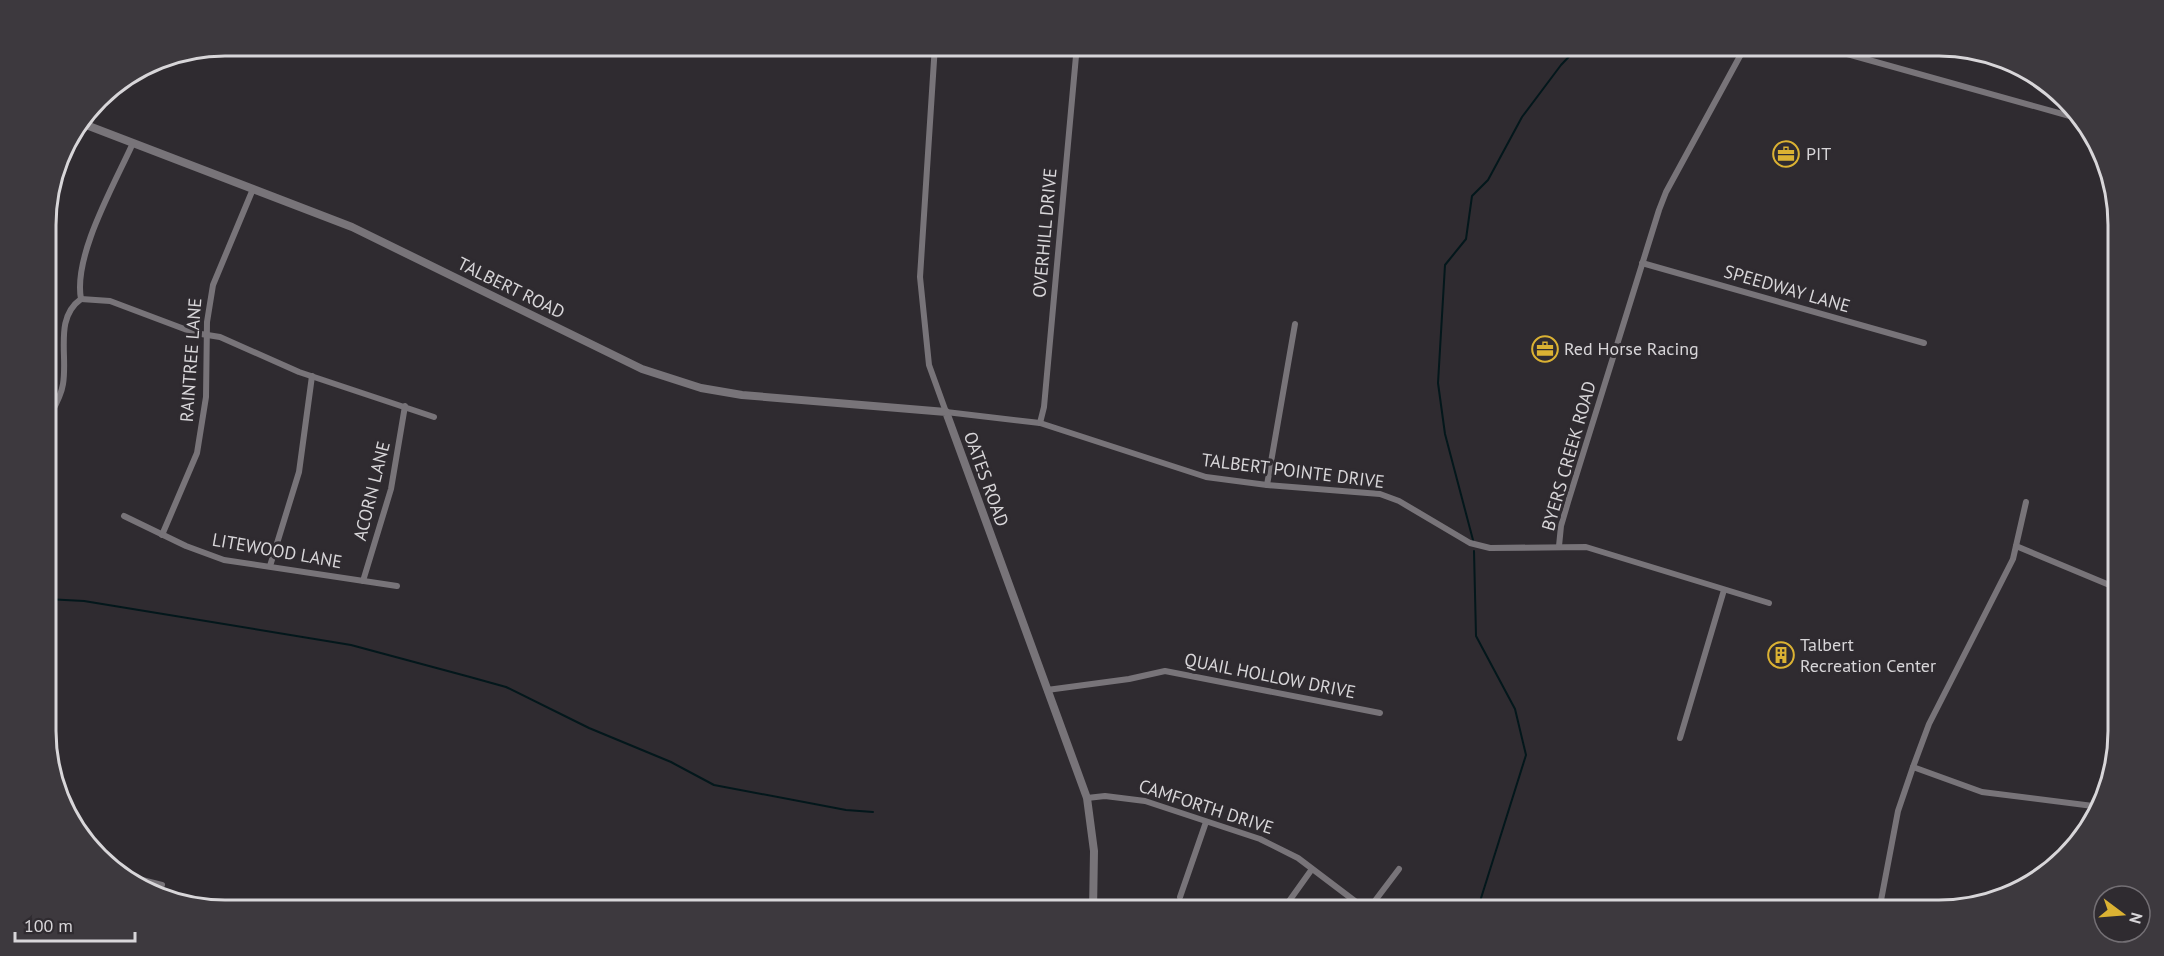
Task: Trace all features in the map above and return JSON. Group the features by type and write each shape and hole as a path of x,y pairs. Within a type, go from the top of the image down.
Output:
{"street":[{"name":"OATES ROAD","path":"934,56 920,277 929,365 1087,798 1094,851 1093,900"},
{"name":"OVERHILL DRIVE","path":"1040,423 1044,407 1076,56"},
{"name":"BYERS CREEK ROAD","path":"1559,546 1566,510 1666,192 1740,56"},
{"path":"1854,56 2068,116"},
{"name":"TALBERT ROAD","path":"88,126 352,227 642,369 701,388 742,395 946,412"},
{"path":"81,299 78,285 82,261 133,143"},
{"name":"RAINTREE LANE","path":"162,535 197,453 206,397 208,302 253,189"},
{"name":"SPEEDWAY LANE","path":"1642,263 1924,344"},
{"path":"81,299 110,301 180,328 208,335 312,376 434,417"},
{"path":"56,403 63,387 67,314 81,299"},
{"path":"1267,485 1295,324"},
{"path":"270,566 299,472 312,376"},
{"name":"ACORN LANE","path":"363,581 391,489 405,406"},
{"name":"TALBERT POINTE DRIVE","path":"946,412 1040,423 1206,477 1267,485 1380,494 1399,501 1451,534 1490,548 1586,547 1769,603"},
{"path":"1881,900 1898,811 1913,767 1929,724 2013,560 2026,502"},
{"name":"LITEWOOD LANE","path":"123,516 162,535 224,560 397,586"},
{"path":"2016,546 2108,584"},
{"path":"1680,738 1724,590"},
{"name":"QUAIL HOLLOW DRIVE","path":"1047,690 1129,679 1165,671 1380,713"},
{"path":"1913,767 1982,792 2091,806"},
{"name":"CAMFORTH DRIVE","path":"1087,798 1105,796 1145,801 1279,847 1312,868 1354,900"},
{"path":"1180,897 1206,822"},
{"path":"1290,900 1312,868"},
{"path":"1376,900 1399,869"},
{"path":"148,882 162,885"}],"waterway":[{"path":"1473,540 1445,434 1438,383 1445,265 1466,239 1472,196 1488,180 1522,117 1570,56"},
{"path":"1474,551 1476,636 1515,709 1526,755 1480,900"},
{"path":"55,599 84,601 351,645 506,687 589,728 671,762 714,785 846,810 873,812"}],"place":[{"name":"PIT","path":"1786,154"},
{"name":"Red Horse Racing","path":"1545,349"},
{"name":"Talbert Recreation Center","path":"1781,655"}]}
